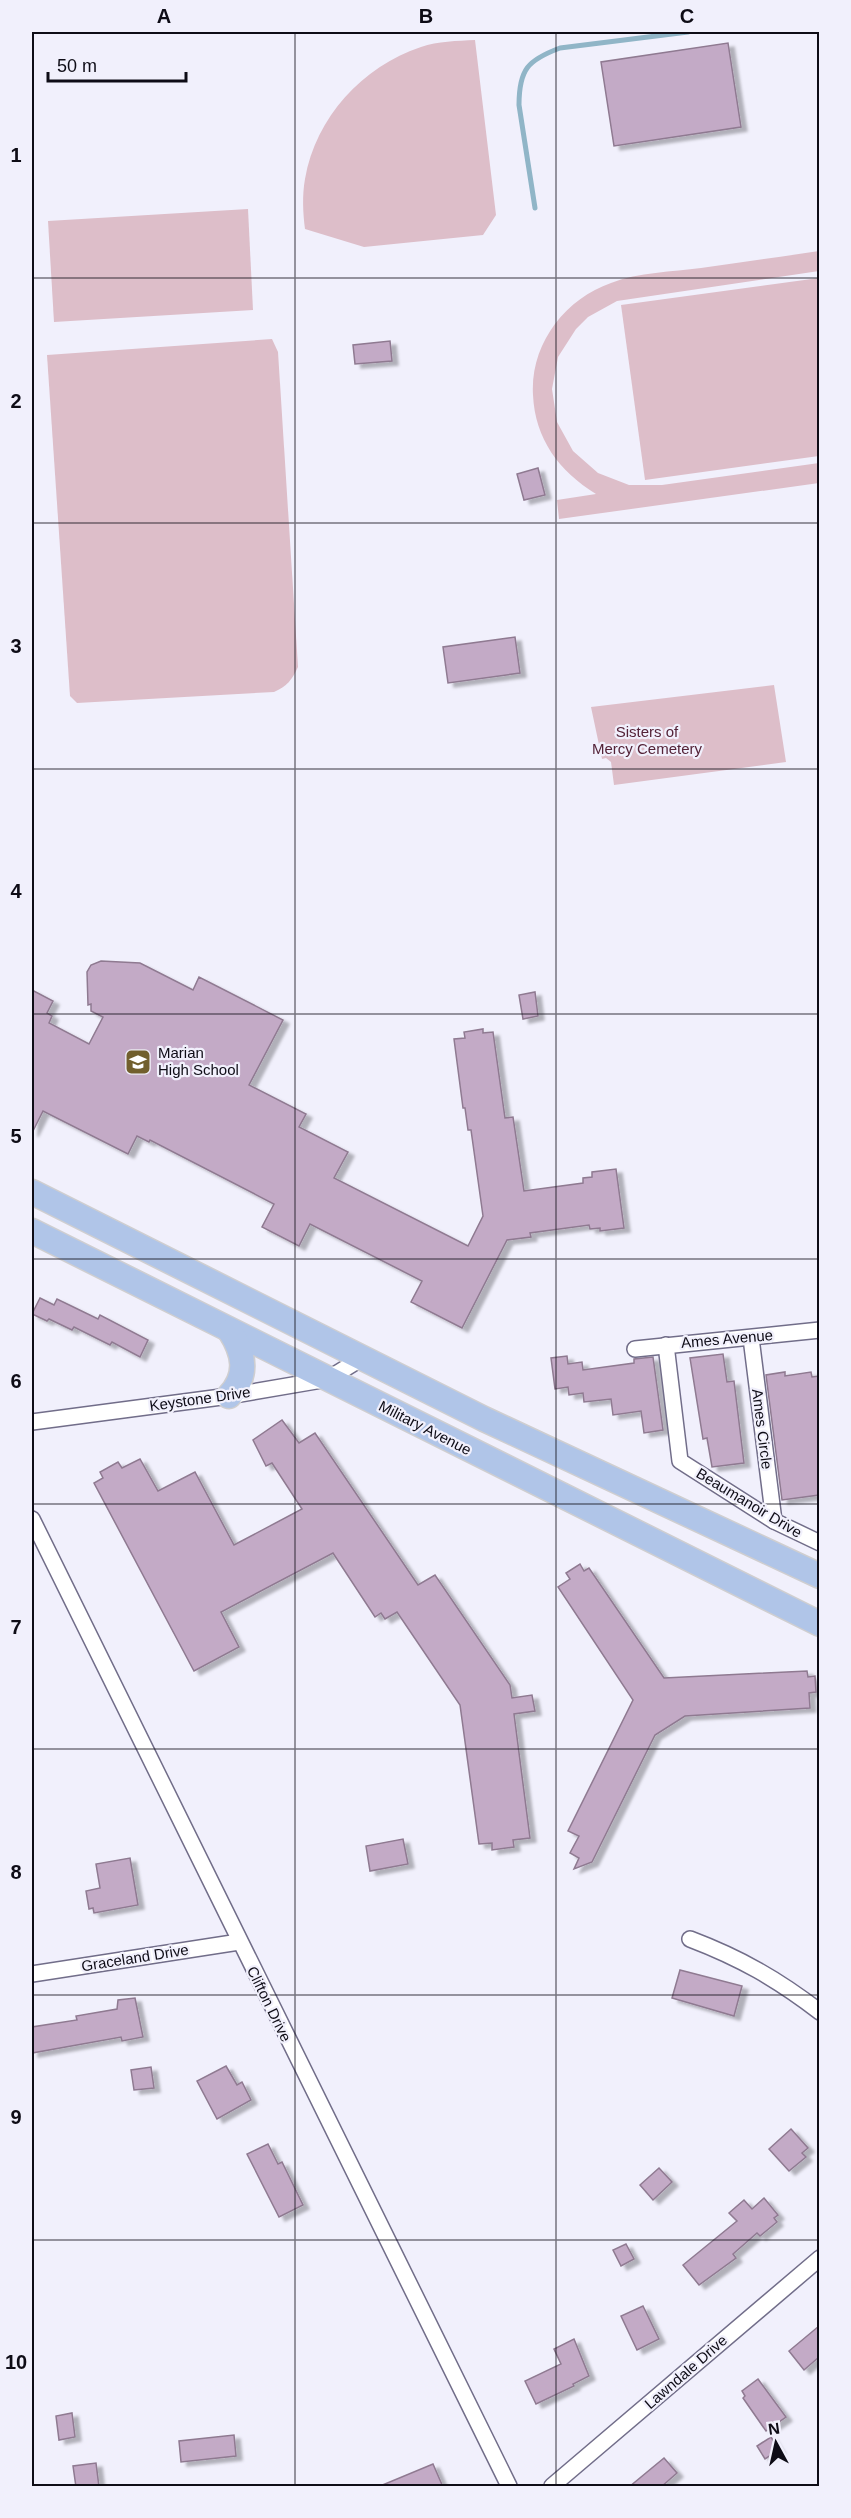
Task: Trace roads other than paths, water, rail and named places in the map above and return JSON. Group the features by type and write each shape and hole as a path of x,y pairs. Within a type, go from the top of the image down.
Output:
{"main road":[{"path":"32,1192 484,1419 819,1576"},
{"name":"Military Avenue","path":"32,1232 819,1624"},
{"path":"229,1396 239,1381 243,1359 240,1347 230,1331"}],"street":[{"name":"Ames Avenue","path":"635,1349 723,1338 751,1338 819,1330"},
{"name":"Ames Circle","path":"751,1338 774,1521"},
{"name":"Beaumanoir Drive","path":"666,1345 680,1461 774,1521 819,1543"},
{"name":"Keystone Drive","path":"32,1422 229,1396 328,1379 362,1358"},
{"name":"Clifton Drive","path":"32,1519 509,2487"},
{"path":"690,1940 730,1954 755,1968 819,2012"},
{"name":"Graceland Drive","path":"32,1974 239,1942"},
{"name":"Lawndale Drive","path":"552,2487 819,2258"}],"waterway":[{"path":"535,208 519,105 521,83 524,74 533,62 560,48 688,32"}],"place":[{"name":"Marian High School","path":"138,1062"}],"park label":[{"name":"Sisters of Mercy Cemetery","path":"647,740"}]}
